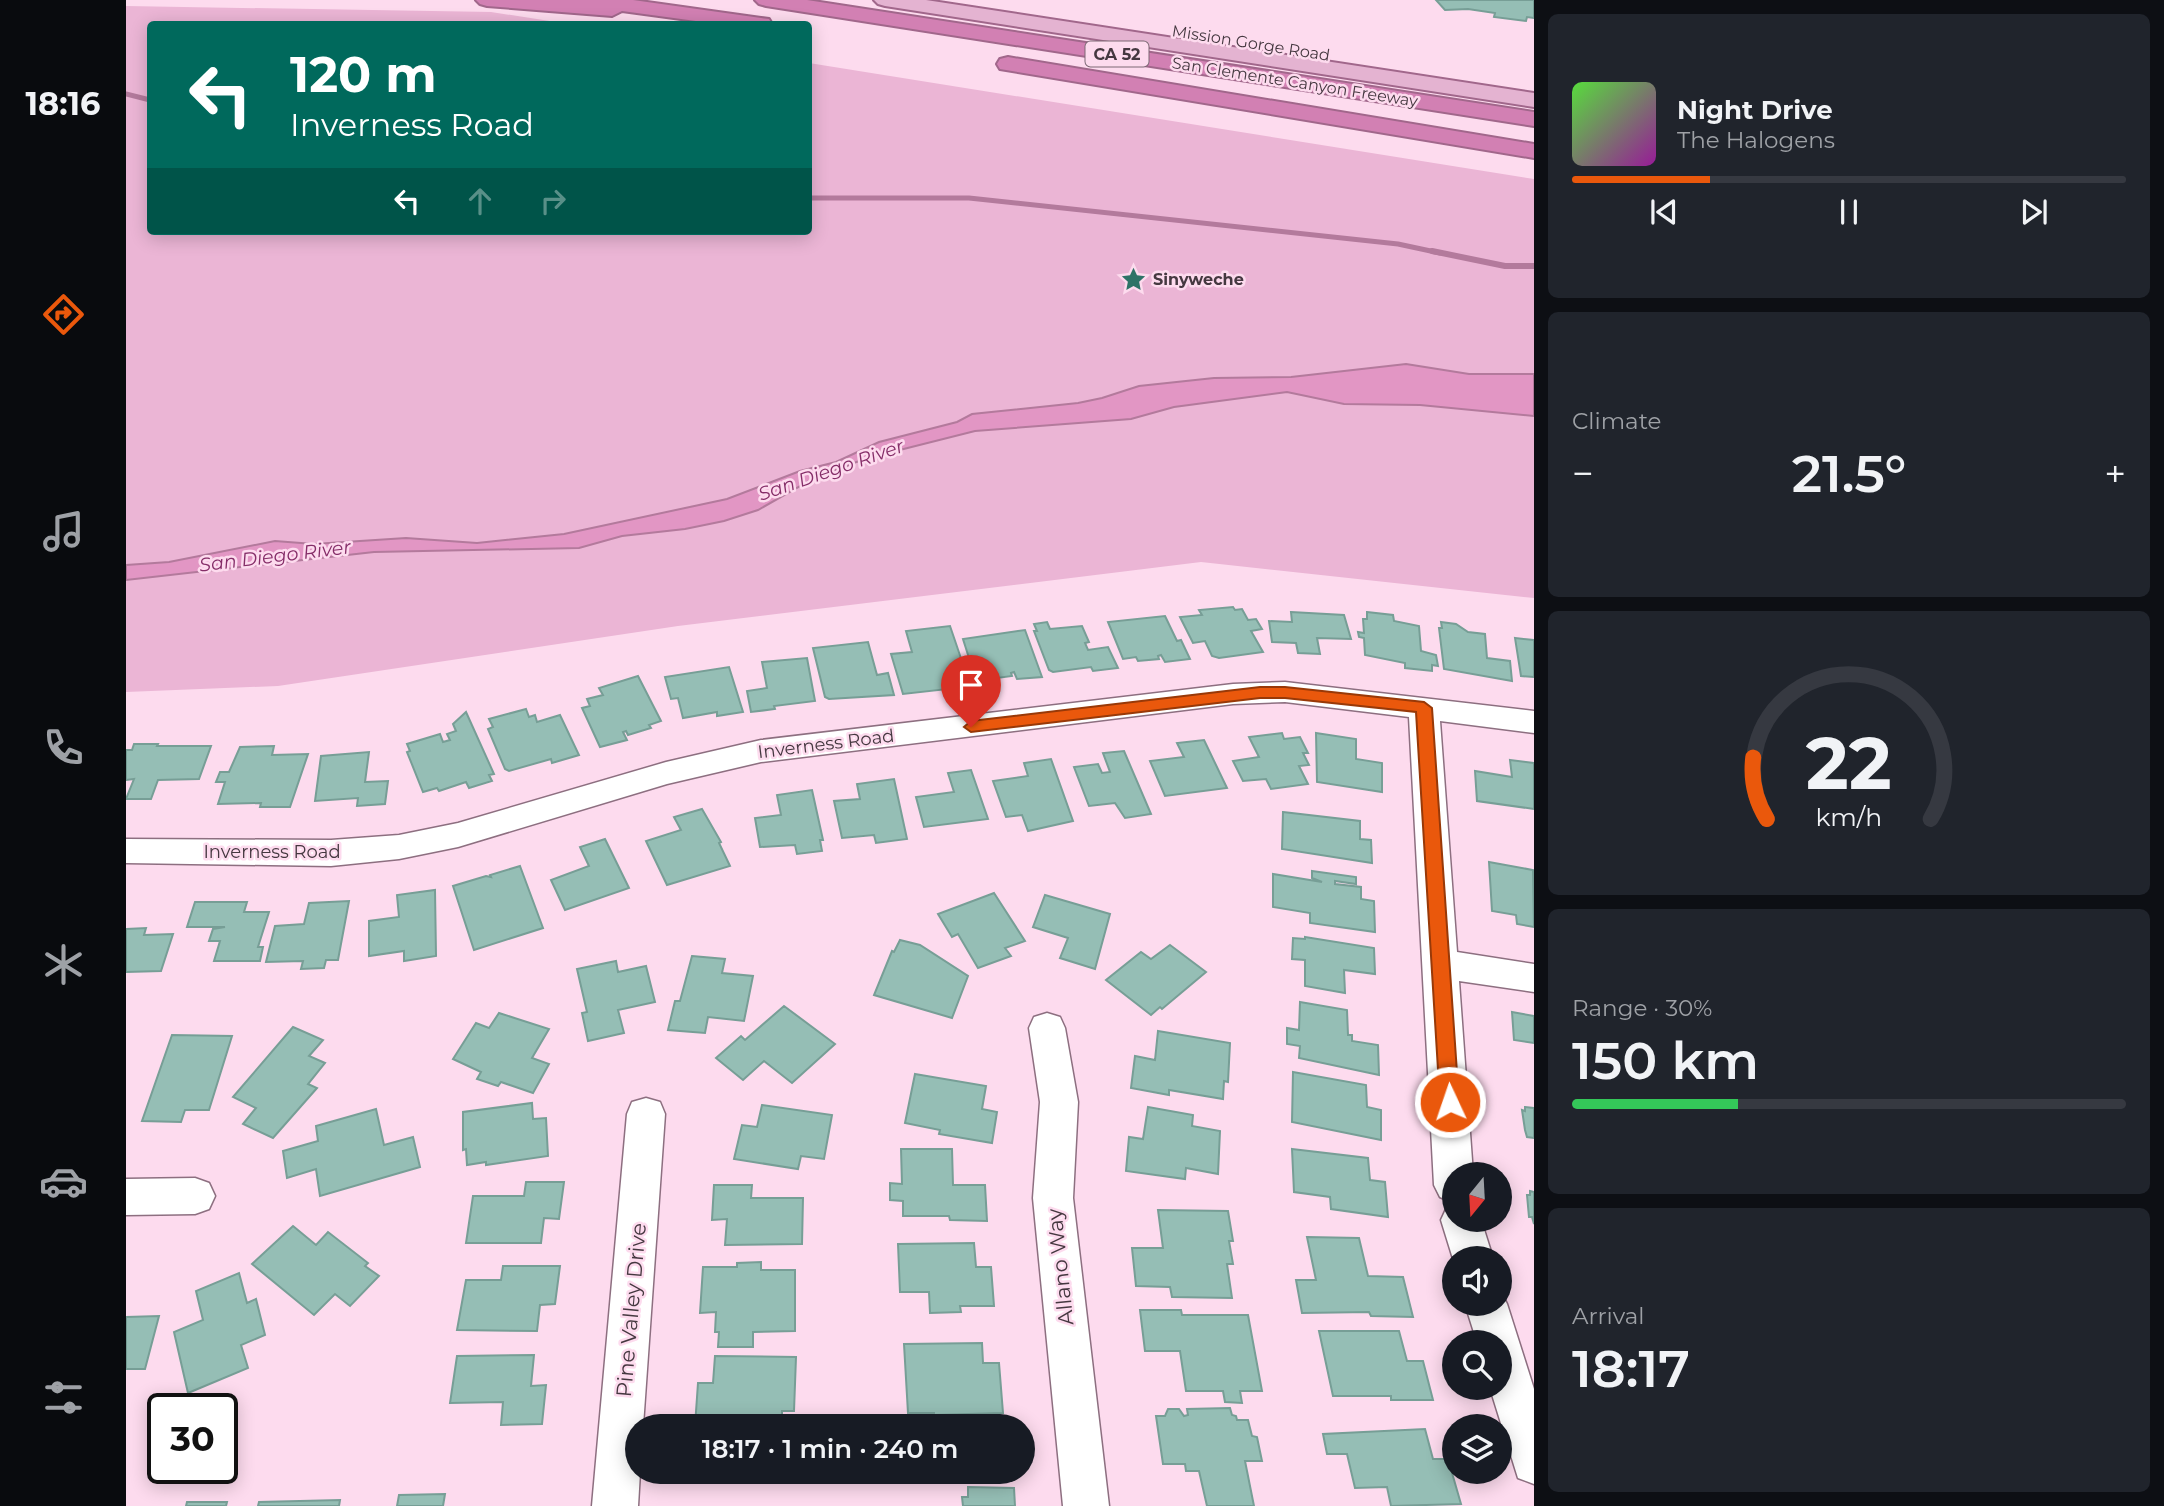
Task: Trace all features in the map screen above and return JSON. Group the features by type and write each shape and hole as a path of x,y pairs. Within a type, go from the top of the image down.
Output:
{"highway":[{"path":"487,0 604,10 656,9"},
{"path":"587,0 740,21"},
{"name":"San Clemente Canyon Freeway","path":"766,0 1534,119"},
{"name":"San Clemente Canyon Freeway","path":"989,61 1534,151"}],"main road":[{"name":"Mission Gorge Road","path":"885,0 1534,100"},
{"name":"Mission Gorge Road","path":"968,0 1534,86"}],"street":[{"name":"Inverness Road","path":"126,851 331,853 399,847 458,835 666,773 761,751 1233,694 1285,692 1534,722"},
{"path":"1424,708 1453,1162"},
{"path":"1442,964 1534,978"},
{"name":"Allano Way","path":"1047,1027 1059,1102 1053,1198 1086,1506"},
{"name":"Pine Valley Drive","path":"615,1506 646,1114"},
{"path":"126,1197 195,1196"},
{"path":"1512,1389 1534,1462"}],"shaded area":[{"path":"126,6 491,12 550,21 147,21 147,235 812,235 812,63 1534,179 1534,598 1201,562 678,626 278,686 126,692"}],"water":[{"name":"San Diego River","path":"1406,364 1469,374 1534,374 1534,416 1420,405 1344,404 1287,392 1174,407 1131,419 975,431 864,459 811,480 758,510 724,521 685,529 622,536 579,548 374,552 126,580 126,565 169,562 275,541 314,544 406,538 477,543 564,534 727,499 800,471 836,462 879,442 957,422 972,414 1078,403 1139,386 1214,378 1291,377"}],"building":[{"path":"1436,0 1534,0 1534,18 1527,17 1526,21 1494,17 1495,13 1468,9 1445,10"},
{"path":"1233,607 1235,610 1242,609 1248,620 1256,619 1262,629 1251,631 1263,652 1219,658 1212,656 1205,641 1193,643 1180,617 1202,615 1199,610"},
{"path":"1291,612 1344,615 1351,639 1317,638 1320,654 1298,653 1296,643 1272,642 1269,621 1292,622"},
{"path":"1367,612 1393,615 1394,621 1419,626 1421,651 1436,655 1438,666 1432,665 1432,671 1405,668 1405,663 1365,655 1364,638 1359,637 1358,632 1364,633 1363,619 1367,619"},
{"path":"1165,616 1177,641 1181,640 1190,659 1165,662 1161,655 1158,656 1159,659 1123,659 1108,622"},
{"path":"1047,622 1050,629 1082,626 1089,642 1085,643 1088,650 1108,647 1118,668 1093,671 1091,667 1053,672 1049,670 1034,631 1037,631 1034,624"},
{"path":"1441,622 1456,624 1468,632 1485,634 1487,658 1510,661 1512,681 1444,669 1439,628 1442,628"},
{"path":"950,626 968,679 964,680 966,687 903,694 891,654 912,652 906,631"},
{"path":"1025,630 1042,677 1017,679 1014,672 1011,673 1012,676 990,679 989,675 975,677 963,639"},
{"path":"1515,638 1534,640 1534,677 1521,676"},
{"path":"868,642 877,675 888,673 894,695 829,699 825,697 813,648"},
{"path":"807,658 815,701 751,712 747,691 767,688 762,662"},
{"path":"729,667 743,712 717,716 717,712 683,718 678,698 671,699 665,677"},
{"path":"638,676 661,721 649,725 651,728 628,735 626,731 623,732 627,740 600,747 582,708 590,706 587,699 603,695 599,688"},
{"path":"526,709 529,717 535,715 537,722 560,715 579,755 552,763 551,759 509,771 505,769 488,729 493,727 489,719"},
{"path":"466,712 494,774 489,775 492,781 469,788 466,782 439,791 437,788 423,792 407,752 410,751 407,744 440,734 443,742 450,740 447,734 456,731 453,724"},
{"path":"1282,733 1284,739 1300,737 1308,753 1303,753 1309,765 1299,766 1308,784 1271,789 1266,779 1243,781 1233,761 1259,757 1249,737"},
{"path":"1316,733 1356,739 1356,759 1382,763 1382,792 1317,782"},
{"path":"1204,740 1227,788 1165,796 1150,761 1184,757 1177,743"},
{"path":"134,744 211,746 199,779 158,780 151,799 126,799 134,779 126,780 126,750 132,750"},
{"path":"274,746 272,755 308,754 290,807 260,807 261,803 218,804 225,782 216,782 220,772 229,772 240,747"},
{"path":"1124,751 1151,814 1125,818 1115,803 1089,806 1074,767 1098,764 1102,773 1110,772 1103,753"},
{"path":"369,752 365,782 388,781 385,804 357,806 358,798 315,801 321,756"},
{"path":"1051,759 1073,821 1028,831 1022,815 1006,817 993,781 1028,776 1024,763"},
{"path":"1510,760 1534,763 1534,809 1477,801 1475,771 1512,777"},
{"path":"971,770 988,819 924,827 916,797 954,792 948,773"},
{"path":"894,779 907,839 876,843 874,835 842,838 834,801 860,799 857,784"},
{"path":"812,790 823,840 820,840 822,851 797,854 795,845 760,847 755,818 781,815 777,795"},
{"path":"702,809 721,842 719,843 730,866 667,885 646,841 681,830 674,817"},
{"path":"1283,812 1360,821 1360,839 1371,840 1372,863 1282,849"},
{"path":"605,839 629,888 565,910 551,880 589,866 580,847"},
{"path":"1489,862 1533,870 1534,927 1517,924 1516,915 1492,911"},
{"path":"520,866 543,928 474,950 453,886 486,876 491,877 490,875"},
{"path":"1312,871 1356,877 1356,884 1335,881 1335,884 1361,887 1361,899 1374,901 1375,932 1310,923 1310,913 1273,907 1273,874 1322,882 1312,878"},
{"path":"435,890 436,956 404,961 404,951 369,956 369,921 399,917 397,895"},
{"path":"994,893 1025,941 1005,948 1011,956 978,968 958,934 952,937 938,914"},
{"path":"1045,895 1110,914 1095,969 1060,958 1068,938 1033,927"},
{"path":"349,901 338,960 326,960 324,968 301,969 303,961 266,962 275,926 304,924 309,903"},
{"path":"195,902 247,902 244,912 269,912 258,947 263,947 260,961 214,961 220,941 209,941 213,929 225,927 187,927"},
{"path":"146,928 144,935 173,934 161,971 126,972 126,929"},
{"path":"1305,937 1374,948 1375,974 1344,970 1345,993 1305,986 1305,960 1292,959 1293,938"},
{"path":"900,940 920,945 968,976 952,1018 874,995 892,951 894,952"},
{"path":"1170,945 1206,972 1162,1009 1160,1007 1151,1015 1106,980 1141,952 1151,959"},
{"path":"692,956 725,959 722,973 753,976 744,1021 708,1017 705,1033 668,1030 675,1001 680,1001"},
{"path":"616,961 618,972 646,966 655,1002 618,1010 624,1033 588,1041 582,1013 587,1012 577,969"},
{"path":"1300,1002 1347,1010 1348,1035 1352,1035 1352,1041 1378,1045 1379,1075 1299,1058 1300,1046 1287,1044 1287,1028 1299,1030"},
{"path":"784,1006 835,1044 792,1083 764,1061 743,1080 716,1058 741,1036 745,1040"},
{"path":"1512,1012 1534,1016 1534,1043 1514,1040"},
{"path":"499,1013 549,1029 532,1058 549,1064 533,1093 501,1082 498,1086 477,1079 481,1072 453,1059 476,1023 489,1028"},
{"path":"293,1027 323,1040 309,1056 325,1063 308,1084 317,1088 273,1138 243,1124 256,1108 233,1097"},
{"path":"1158,1031 1230,1043 1228,1082 1224,1081 1223,1099 1169,1090 1169,1095 1131,1088 1135,1056 1155,1060"},
{"path":"172,1035 232,1036 209,1110 185,1110 181,1122 142,1121"},
{"path":"1293,1072 1366,1085 1367,1107 1381,1110 1381,1140 1292,1122"},
{"path":"915,1074 986,1086 982,1109 997,1112 992,1143 939,1134 940,1130 905,1123"},
{"path":"532,1103 533,1119 546,1118 548,1156 467,1165 466,1149 463,1150 463,1112"},
{"path":"762,1105 832,1115 824,1159 801,1156 798,1169 734,1159 742,1125 757,1127"},
{"path":"1148,1107 1193,1115 1192,1126 1220,1131 1218,1174 1186,1168 1185,1179 1126,1171 1129,1137 1143,1139"},
{"path":"1525,1107 1534,1108 1534,1138 1527,1137 1522,1110 1525,1111"},
{"path":"376,1109 384,1145 413,1137 420,1167 320,1196 316,1169 287,1178 283,1151 318,1141 316,1126"},
{"path":"901,1149 952,1149 953,1185 985,1185 987,1221 950,1220 949,1216 903,1216 903,1201 890,1200 890,1183 902,1184"},
{"path":"1292,1149 1368,1158 1370,1180 1385,1182 1388,1217 1331,1209 1330,1197 1294,1192"},
{"path":"526,1182 564,1182 559,1219 544,1218 541,1243 466,1243 473,1196 524,1196"},
{"path":"714,1185 752,1185 751,1198 803,1198 802,1244 725,1245 727,1219 712,1220"},
{"path":"1530,1191 1534,1192 1534,1224 1532,1217 1529,1217 1527,1195 1530,1195"},
{"path":"1158,1210 1228,1211 1233,1241 1229,1241 1233,1264 1227,1264 1232,1298 1172,1297 1170,1287 1136,1286 1132,1248 1163,1248"},
{"path":"293,1226 316,1245 328,1232 368,1263 365,1266 379,1276 350,1306 335,1294 314,1315 252,1264"},
{"path":"1307,1237 1359,1238 1368,1276 1403,1277 1413,1317 1371,1316 1369,1312 1302,1313 1296,1280 1316,1280"},
{"path":"974,1243 976,1267 991,1267 994,1306 960,1306 961,1312 930,1313 929,1292 900,1292 898,1244"},
{"path":"761,1262 761,1270 795,1270 795,1331 753,1332 753,1347 718,1347 719,1332 715,1332 716,1312 700,1313 703,1267 737,1267 737,1263"},
{"path":"503,1266 560,1266 555,1304 540,1305 537,1331 457,1330 466,1280 501,1280"},
{"path":"239,1273 247,1303 256,1299 265,1335 241,1345 248,1368 188,1393 174,1332 203,1320 196,1291"},
{"path":"1140,1310 1181,1310 1182,1315 1248,1315 1262,1391 1240,1391 1242,1403 1225,1402 1223,1391 1186,1391 1180,1351 1145,1351"},
{"path":"159,1316 145,1369 126,1369 126,1317"},
{"path":"1319,1331 1399,1331 1407,1361 1423,1361 1433,1400 1391,1400 1391,1396 1333,1396"},
{"path":"982,1343 983,1363 999,1363 1003,1413 908,1413 904,1344"},
{"path":"534,1355 531,1386 546,1385 542,1424 501,1425 503,1402 450,1403 457,1356"},
{"path":"715,1356 796,1357 794,1411 782,1411 782,1414 696,1414 698,1383 713,1383"},
{"path":"1230,1408 1237,1420 1248,1420 1252,1436 1257,1437 1262,1461 1245,1461 1254,1506 1207,1506 1199,1471 1186,1471 1185,1464 1163,1464 1156,1416 1165,1416 1168,1409 1179,1409 1184,1416 1188,1415 1187,1409"},
{"path":"1425,1429 1433,1459 1442,1459 1442,1484 1455,1484 1461,1504 1391,1506 1387,1487 1355,1488 1347,1454 1327,1454 1323,1434"},
{"path":"968,1487 1014,1488 1015,1506 963,1506 962,1497 968,1497"},
{"path":"445,1494 443,1506 397,1506 399,1495"},
{"path":"340,1500 339,1506 258,1506 259,1502"},
{"path":"187,1502 227,1502 226,1506 186,1506"}],"waterway":[{"path":"126,94 147,99"},
{"path":"812,198 969,198 1398,244 1440,253"},
{"path":"1432,251 1505,266 1534,266"}],"place":[{"name":"Sinyweche","path":"1133,279"}],"route":[{"path":"971,727 1260,692 1285,692 1424,708 1450,1102"}]}
